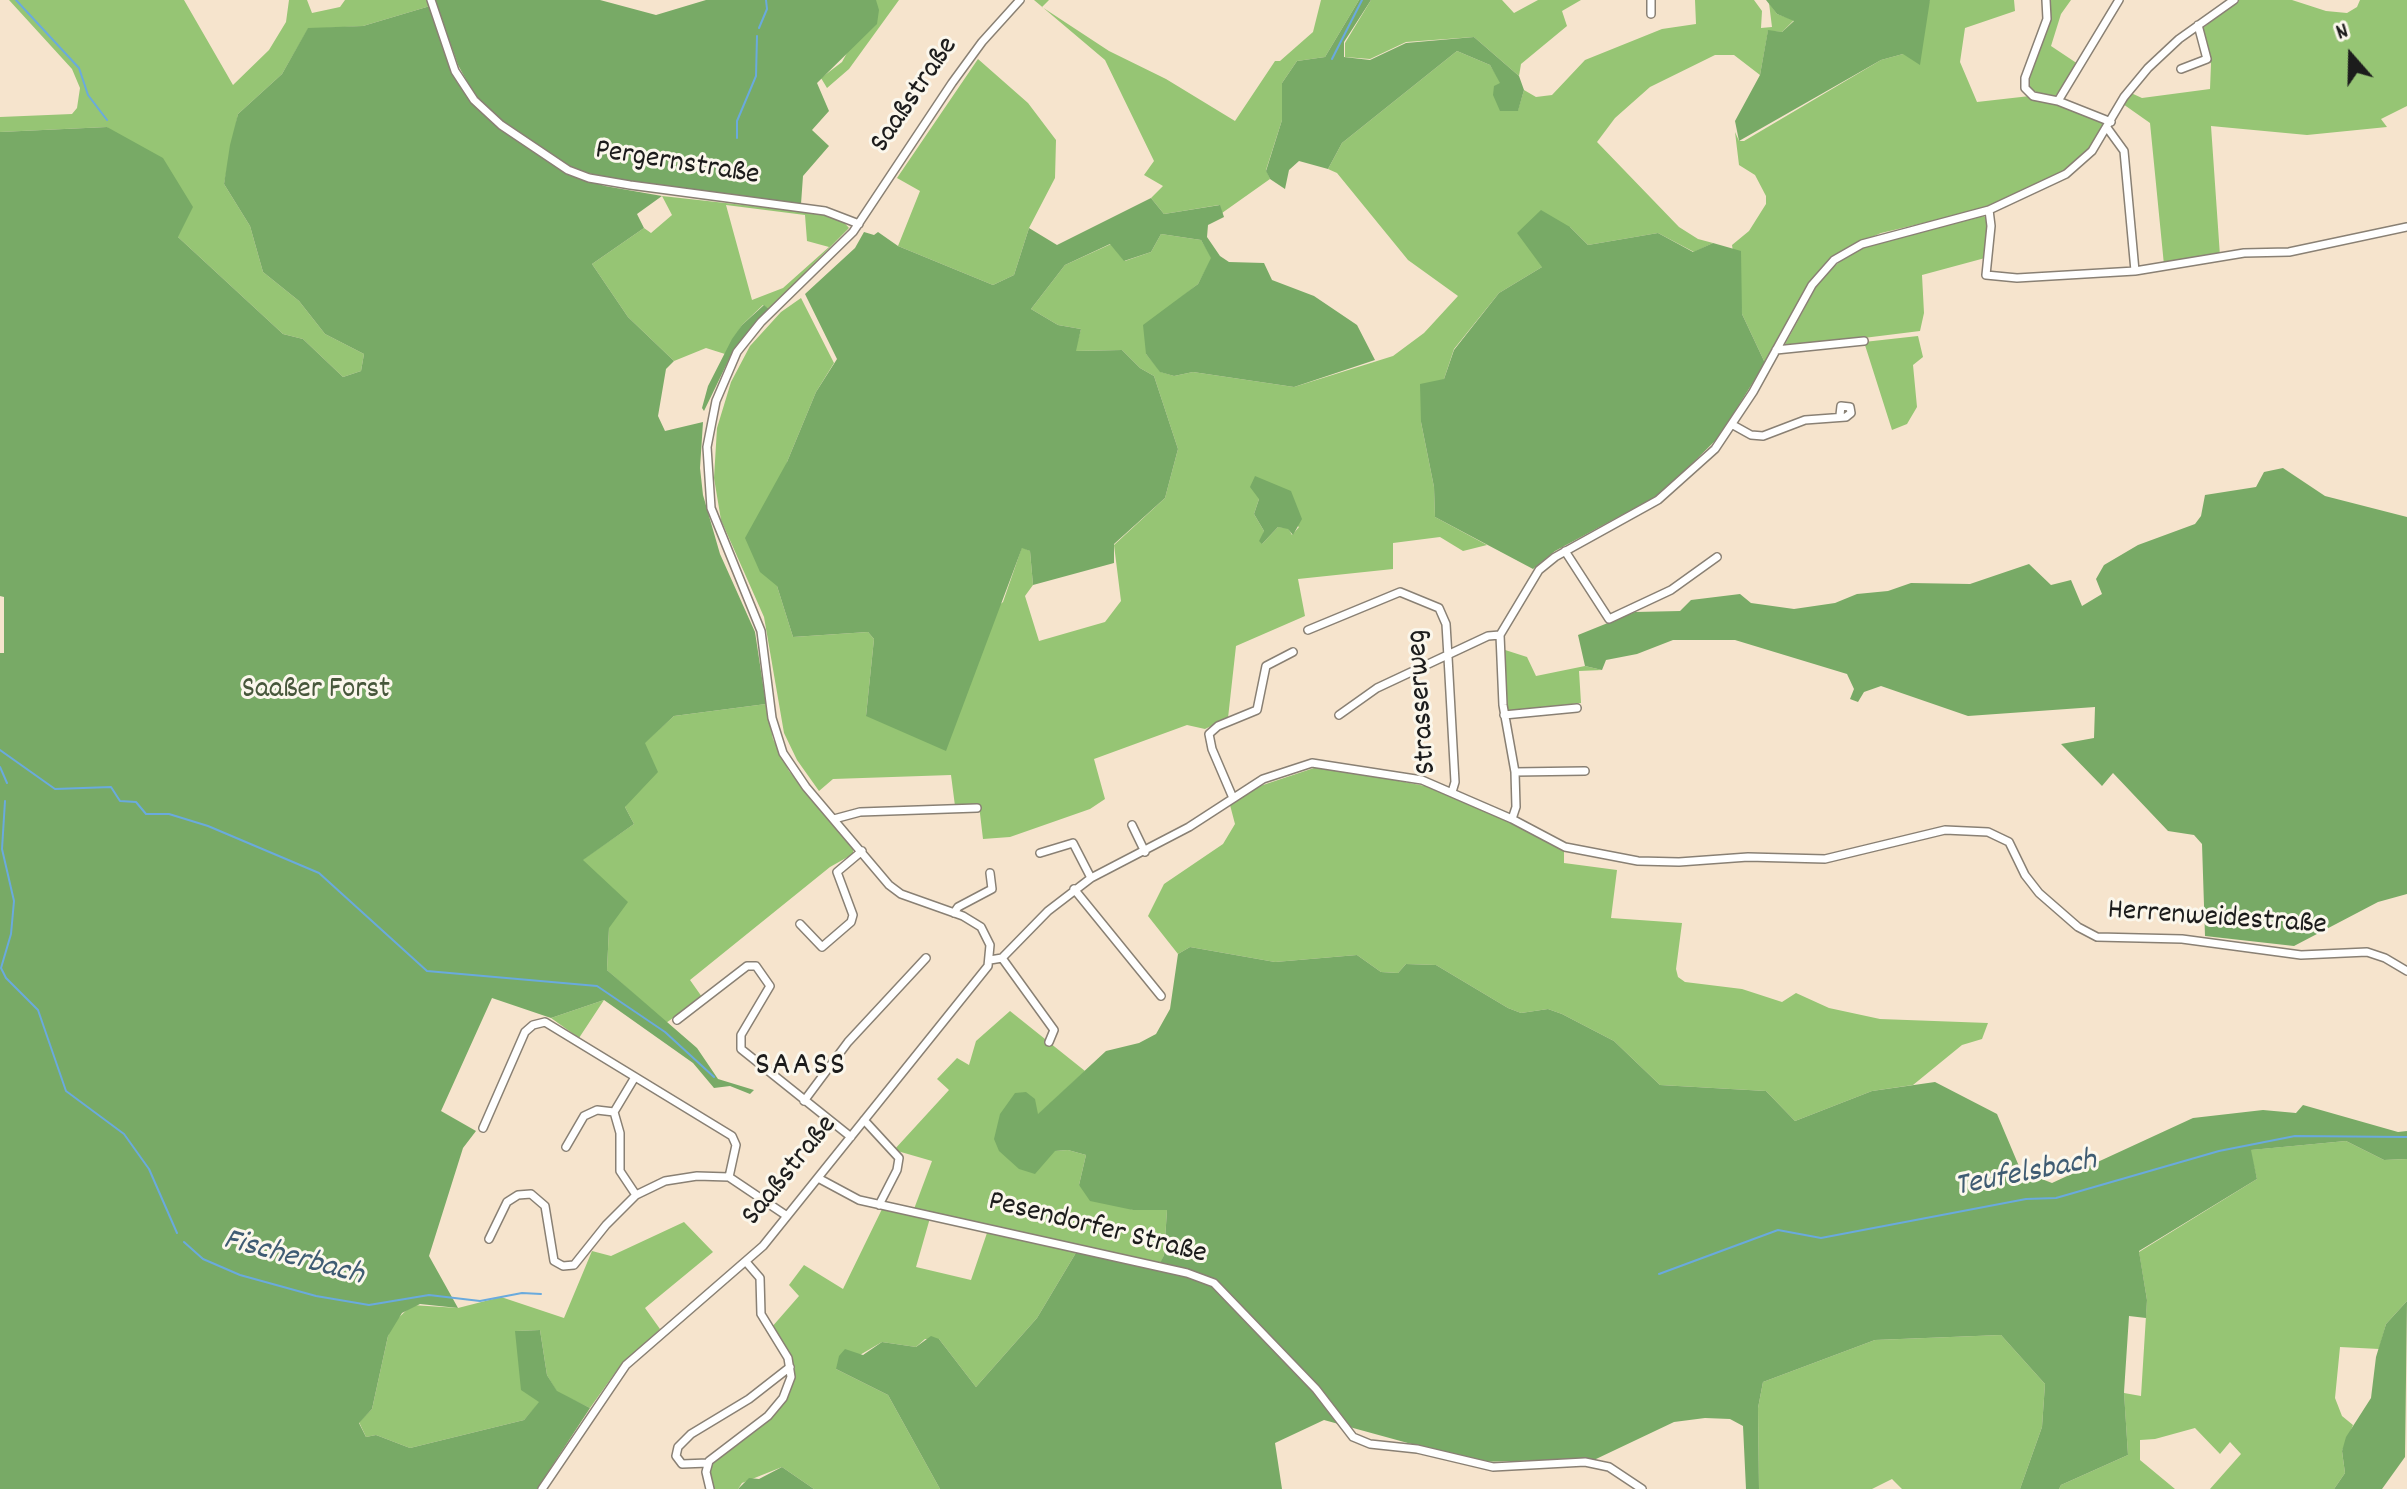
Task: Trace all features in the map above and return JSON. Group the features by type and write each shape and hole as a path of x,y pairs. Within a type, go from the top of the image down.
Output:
{"street":[{"name":"Pergernstraße","path":"431,0 455,71 474,100 501,125 568,170 589,178 644,188 825,211 859,224"},
{"name":"Saaßstraße","path":"542,1489 626,1365 747,1263 982,976 990,960 990,945 984,931 972,920 894,890 790,766 776,733 761,631 711,508 707,447 719,392 737,352 761,322 859,224 952,83 988,34 1020,0"},
{"path":"1651,0 1651,14"},
{"path":"2046,0 2047,19 2025,83 2033,96 2058,101 2110,125 2124,151 2135,271"},
{"path":"2058,101 2119,0"},
{"path":"1512,819 1516,807 1515,772 1504,715 1500,635 1539,570 1565,551 1672,490 1715,449 1733,425 1812,285 1846,251 1989,210 2066,174 2092,151 2124,97 2148,68 2198,25 2234,0"},
{"path":"2181,69 2207,59 2198,25"},
{"path":"1989,210 1986,275 2036,278 2135,271 2244,253 2299,250 2407,227"},
{"path":"1776,350 1864,341"},
{"path":"1733,425 1751,435 1763,436 1805,420 1840,415"},
{"path":"1565,551 1605,617 1614,619 1671,590 1717,557"},
{"name":"Strasserweg","path":"1308,630 1325,620 1406,592 1439,608 1446,624 1455,782 1452,792"},
{"path":"1339,715 1377,688 1488,636 1500,635"},
{"path":"1233,798 1212,749 1209,734 1218,726 1257,710 1266,666 1293,652"},
{"path":"1504,715 1577,708"},
{"name":"Herrenweidestraße","path":"1002,958 1074,889 1091,878 1145,852 1275,773 1312,763 1411,777 1452,792 1482,809 1512,819 1576,850 1649,862 1748,857 1825,859 1936,832 1988,832 2009,842 2025,875 2039,893 2078,927 2097,937 2182,939 2301,955 2367,952 2407,971"},
{"path":"1515,772 1585,771"},
{"path":"834,819 860,812 977,808"},
{"path":"1132,825 1145,852"},
{"path":"1040,853 1073,843 1091,878"},
{"path":"800,924 822,947 851,922 853,915 837,872 862,851"},
{"path":"954,913 958,907 992,889 990,873"},
{"path":"1074,889 1161,996"},
{"path":"804,1101 848,1042 926,958"},
{"path":"990,960 1002,958 1054,1030 1049,1042"},
{"path":"677,1020 754,965 770,986 741,1035 739,1046 851,1137"},
{"path":"483,1128 525,1032 538,1023 551,1024 736,1139 729,1177"},
{"path":"635,1077 614,1112 620,1133 620,1171 636,1195"},
{"path":"566,1147 584,1116 597,1110 614,1112"},
{"path":"864,1120 899,1158 897,1170 879,1205"},
{"path":"489,1239 507,1202 518,1195 531,1194 545,1206 554,1261 563,1266 574,1265 606,1225 636,1195 676,1179 729,1177 787,1216"},
{"name":"Pesendorfer Straße","path":"818,1178 845,1196 879,1205 1210,1281 1262,1330 1353,1437 1370,1444 1417,1449 1493,1467 1585,1462 1609,1467 1642,1489"},
{"name":"Saaßstraße","path":"747,1263 760,1278 761,1314 785,1352 790,1367"},
{"path":"790,1367 787,1391 757,1427 708,1463 682,1464 676,1456 678,1447 790,1367"},
{"path":"708,1463 710,1489"}],"green space":[{"path":"9,0 184,0 233,85 269,50 286,22 289,0 307,0 312,13 340,7 345,0 428,0 430,6 363,26 308,29 282,74 238,114 224,184 250,226 263,272 299,301 325,334 364,354 361,371 343,377 303,339 283,334 178,237 107,127 0,132 0,117 72,114 77,108 80,88 72,69"},
{"path":"435,0 600,0 656,15 706,0 876,0 879,10 877,24 817,83 829,111 812,130 829,146 803,176 801,204 601,177 570,167 505,123 475,96 458,65"},
{"path":"876,0 899,0 849,69 827,88 821,78 842,62"},
{"path":"1034,0 1049,0 1042,7"},
{"path":"1321,0 1359,0 1325,57 1297,61 1282,83 1282,120 1266,170 1270,179 1222,213 1219,205 1164,214 1151,198 1163,186 1144,175 1154,161 1105,60 1043,8 1109,51 1166,79 1235,121 1275,61 1280,61 1313,32"},
{"path":"1359,0 1371,0 1344,42 1344,57 1370,60 1406,43 1474,37 1519,76 1524,90 1518,111 1500,111 1493,95 1494,86 1500,83 1490,65 1457,51 1342,143 1328,169 1299,161 1289,170 1285,189 1270,179 1266,171 1282,120 1282,83 1297,61 1325,57"},
{"path":"1371,0 1502,0 1514,13 1538,0 1581,0 1562,11 1567,26 1521,64 1519,76 1474,37 1406,42 1370,59 1345,57 1345,43"},
{"path":"1695,0 1754,0 1762,11 1761,28 1772,27 1769,3 1777,14 1794,20 1782,32 1768,31 1760,75 1734,55 1715,55 1650,87 1615,118 1597,142 1679,227 1698,239 1713,243 1694,252 1658,233 1588,245 1570,227 1542,267 1499,293 1454,349 1444,379 1421,422 1434,487 1435,517 1487,545 1463,551 1440,537 1393,543 1393,569 1298,579 1305,616 1236,646 1228,718 1205,729 1187,725 1094,759 1105,799 1090,809 1010,837 983,839 979,805 955,806 951,775 833,779 819,791 797,760 784,733 764,617 721,520 714,478 717,428 731,382 750,346 781,312 801,298 834,363 816,392 787,462 777,586 793,637 868,632 874,639 866,716 1003,602 1022,547 1030,551 1033,585 1025,596 1039,641 1105,622 1121,601 1114,545 1165,498 1178,449 1154,376 1140,368 1122,350 1075,351 1081,329 1058,325 1031,309 1065,265 1111,244 1125,261 1151,252 1161,234 1201,240 1212,258 1198,284 1174,303 1146,354 1161,372 1174,376 1193,372 1294,387 1393,356 1424,333 1458,296 1408,260 1337,173 1328,169 1342,143 1457,51 1490,65 1518,110 1524,90 1536,97 1552,95 1585,60 1662,29 1696,24","holes":["1259,499 1299,527 1292,535 1288,528 1278,527 1262,544 1264,531 1254,514"]},
{"path":"1766,0 1930,0 1920,65 1903,54 1881,60 1739,141 1735,121 1760,75 1768,30 1782,32 1794,21 1777,14"},
{"path":"1930,0 2014,0 2015,11 1965,28 1960,62 1977,102 2030,96 2102,119 2106,125 2092,148 2067,170 1987,208 1881,233 1841,251 1809,285 1765,363 1742,314 1732,245 1749,231 1766,204 1766,196 1755,175 1739,165 1735,132 1739,141 1744,141 1881,60 1903,54"},
{"path":"2048,0 2071,0 2061,14 2051,46 2078,64 2054,98 2028,89 2028,75 2048,23"},
{"path":"2238,0 2292,0 2326,11 2347,13 2357,7 2360,0 2407,0 2407,106 2381,119 2387,127 2307,135 2211,126 2220,256 2164,265 2150,123 2123,104 2131,93 2142,98 2210,89 2211,64 2203,28"},
{"name":"Saaßer Forst","path":"430,6 457,82 471,103 497,127 569,175 605,186 662,196 637,214 644,228 592,264 628,317 674,361 666,369 658,416 665,431 703,422 700,468 703,495 720,554 755,632 766,704 674,716 645,743 658,772 625,807 634,824 583,860 628,902 609,928 607,970 697,1048 718,1079 754,1090 750,1094 730,1086 714,1088 693,1063 604,1000 551,1018 492,998 441,1111 476,1131 463,1148 429,1256 458,1308 420,1304 402,1313 388,1336 372,1409 359,1423 366,1437 376,1435 410,1448 524,1420 539,1402 521,1390 515,1331 540,1330 547,1375 557,1391 590,1408 537,1489 0,1489 0,653 4,653 4,597 0,596 0,132 107,127 163,158 193,207 178,237 283,334 303,339 343,377 361,371 364,354 325,334 299,301 263,272 250,226 224,184 230,145 238,114 282,74 308,28 363,26"},
{"path":"978,59 1028,103 1056,140 1055,178 1029,228 1014,275 993,285 898,246 920,191 897,178"},
{"path":"662,196 825,214 841,219 849,228 769,309 763,305 742,325 725,354 706,348 674,361 628,317 592,264 644,228 651,233 672,215","holes":["726,205 805,215 807,241 829,247 783,288 752,300"]},
{"path":"1151,198 1164,214 1220,205 1224,217 1208,225 1207,237 1220,256 1229,262 1264,263 1272,280 1314,296 1357,325 1375,360 1294,387 1193,372 1174,376 1160,372 1146,354 1143,325 1198,284 1211,258 1201,240 1161,234 1151,252 1124,261 1110,244 1065,265 1031,309 1058,325 1081,329 1076,351 1122,350 1140,368 1154,376 1178,449 1165,498 1114,544 1114,563 1033,585 1030,551 1022,548 946,751 866,716 874,639 868,632 793,637 777,586 760,572 745,538 787,462 816,392 837,359 805,294 855,248 864,232 874,235 878,232 898,246 993,285 1014,275 1029,228 1057,245"},
{"path":"1541,210 1570,227 1588,245 1658,233 1693,252 1713,243 1741,251 1742,314 1765,363 1719,437 1661,494 1555,551 1533,569 1435,517 1434,487 1421,422 1420,384 1444,379 1454,350 1499,293 1542,267 1517,233"},
{"path":"1984,216 1988,220 1985,258 1922,275 1924,313 1920,331 1783,348 1822,276 1856,249"},
{"path":"764,305 769,309 734,349 704,411 702,408 708,386 732,339"},
{"path":"1918,336 1923,357 1913,365 1917,407 1907,424 1892,430 1864,342"},
{"path":"2283,468 2325,496 2407,517 2407,894 2378,902 2294,946 2205,936 2202,844 2194,835 2168,831 2113,773 2102,786 2061,744 2094,738 2095,707 1968,716 1881,686 1864,692 1858,702 1850,699 1854,689 1847,674 1735,640 1673,640 1637,654 1606,660 1602,670 1585,666 1578,635 1635,612 1680,611 1691,600 1740,594 1751,603 1794,609 1835,603 1857,594 1888,591 1911,583 1970,584 2029,564 2051,585 2071,580 2082,606 2102,594 2096,579 2104,565 2138,545 2195,524 2201,516 2205,495 2256,487 2264,472"},
{"path":"1255,476 1291,491 1302,519 1293,535 1288,529 1278,527 1262,544 1259,541 1264,531 1254,514 1259,499 1250,487"},
{"path":"1502,649 1527,657 1536,676 1585,666 1602,670 1579,671 1581,703 1509,711 1506,709"},
{"path":"766,704 773,739 789,771 853,847 853,854 830,867 690,980 702,997 666,1023 607,970 609,928 582,860 634,824 625,807 644,743 674,716"},
{"path":"1320,766 1441,789 1564,849 1564,863 1617,870 1611,918 1682,923 1676,969 1678,977 1685,982 1742,989 1782,1002 1796,993 1829,1008 1880,1019 1988,1023 1982,1039 1962,1045 1913,1085 1872,1091 1795,1121 1766,1091 1660,1085 1614,1041 1548,1009 1521,1013 1508,1008 1436,965 1406,964 1398,973 1381,972 1357,955 1275,962 1190,947 1178,954 1148,916 1164,884 1223,844 1235,824 1230,805 1260,786"},
{"path":"1190,947 1275,962 1357,955 1381,972 1398,973 1406,964 1436,965 1508,1008 1521,1013 1548,1009 1614,1041 1660,1085 1766,1091 1795,1121 1872,1091 1935,1082 1997,1114 2021,1171 2052,1183 2193,1118 2263,1110 2296,1113 2303,1105 2398,1132 2407,1131 2407,1159 2384,1160 2346,1141 2251,1150 2257,1179 2139,1251 2147,1300 2146,1318 2129,1316 2124,1392 2128,1455 2061,1485 2059,1489 2020,1489 2042,1427 2045,1384 2001,1335 1875,1340 1763,1382 1758,1408 1759,1489 1746,1489 1743,1426 1730,1419 1705,1418 1674,1422 1596,1459 1477,1462 1324,1420 1275,1443 1282,1489 940,1489 888,1395 836,1369 839,1356 845,1349 863,1355 882,1342 916,1347 931,1336 939,1339 976,1387 1037,1318 1077,1251 1157,1269 1164,1255 1167,1210 1133,1210 1090,1201 1079,1185 1086,1155 1068,1150 1055,1151 1035,1174 1019,1169 999,1151 994,1139 1000,1114 1015,1093 1026,1092 1035,1099 1038,1114 1106,1051 1139,1043 1156,1034 1170,1009 1178,954"},
{"path":"604,1000 579,1038 551,1018"},
{"path":"1010,1011 1085,1071 1038,1115 1026,1092 1055,1151 1068,1150 1086,1155 1079,1185 1133,1210 1167,1210 1164,1255 1160,1264 914,1209 932,1161 894,1150 949,1090 937,1079 957,1058 969,1065 976,1041"},
{"path":"2346,1141 2384,1160 2407,1159 2407,1301 2386,1324 2379,1349 2340,1347 2335,1398 2342,1416 2353,1425 2342,1451 2345,1473 2334,1489 2210,1489 2241,1454 2230,1442 2220,1454 2195,1428 2140,1440 2140,1460 2175,1489 2059,1489 2061,1485 2128,1455 2124,1393 2141,1396 2147,1300 2139,1252 2257,1179 2250,1150"},
{"path":"883,1207 930,1218 916,1267 971,1280 988,1230 1077,1251 1037,1318 976,1387 939,1339 925,1339 916,1347 882,1342 836,1369 888,1395 940,1489 814,1489 782,1467 742,1483 738,1489 711,1489 709,1469 715,1458 763,1424 781,1405 793,1368 771,1328 799,1296 789,1285 804,1265 843,1289"},
{"path":"684,1222 713,1252 645,1308 660,1329 617,1370 590,1408 557,1392 547,1375 540,1330 516,1331 540,1402 524,1420 410,1448 376,1435 366,1437 359,1422 372,1409 388,1336 393,1323 412,1305 458,1308 501,1297 564,1318 592,1251 611,1256"},
{"path":"2407,1301 2405,1457 2382,1489 2334,1489 2345,1473 2342,1451 2346,1437 2371,1398 2376,1357 2386,1324"},
{"path":"2001,1335 2045,1384 2042,1427 2020,1489 1902,1489 1892,1479 1872,1489 1759,1489 1758,1408 1763,1382 1875,1340"},
{"path":"782,1467 814,1489 738,1489 749,1478 759,1479"}],"waterway":[{"path":"16,0 79,68 88,95 107,120"},
{"path":"759,28 767,9 766,0"},
{"path":"1332,59 1362,0"},
{"path":"737,138 737,121 756,76 757,36"},
{"path":"0,750 55,789 111,787 120,801 136,802 146,814 169,814 208,826 319,873 427,971 597,986 665,1032 714,1077"},
{"name":"Fischerbach","path":"0,767 7,783"},
{"name":"Fischerbach","path":"5,801 2,849 14,901 11,934 1,968 6,978 38,1010 66,1091 124,1134 149,1169 177,1233"},
{"name":"Teufelsbach","path":"1659,1274 1778,1230 1821,1238 2026,1199 2056,1198 2219,1151 2295,1136 2407,1137"},
{"name":"Fischerbach","path":"184,1242 203,1259 240,1275 316,1296 369,1305 429,1295 480,1301 522,1293 541,1294"}],"district":[{"name":"SAASS","path":"801,1068"}]}
